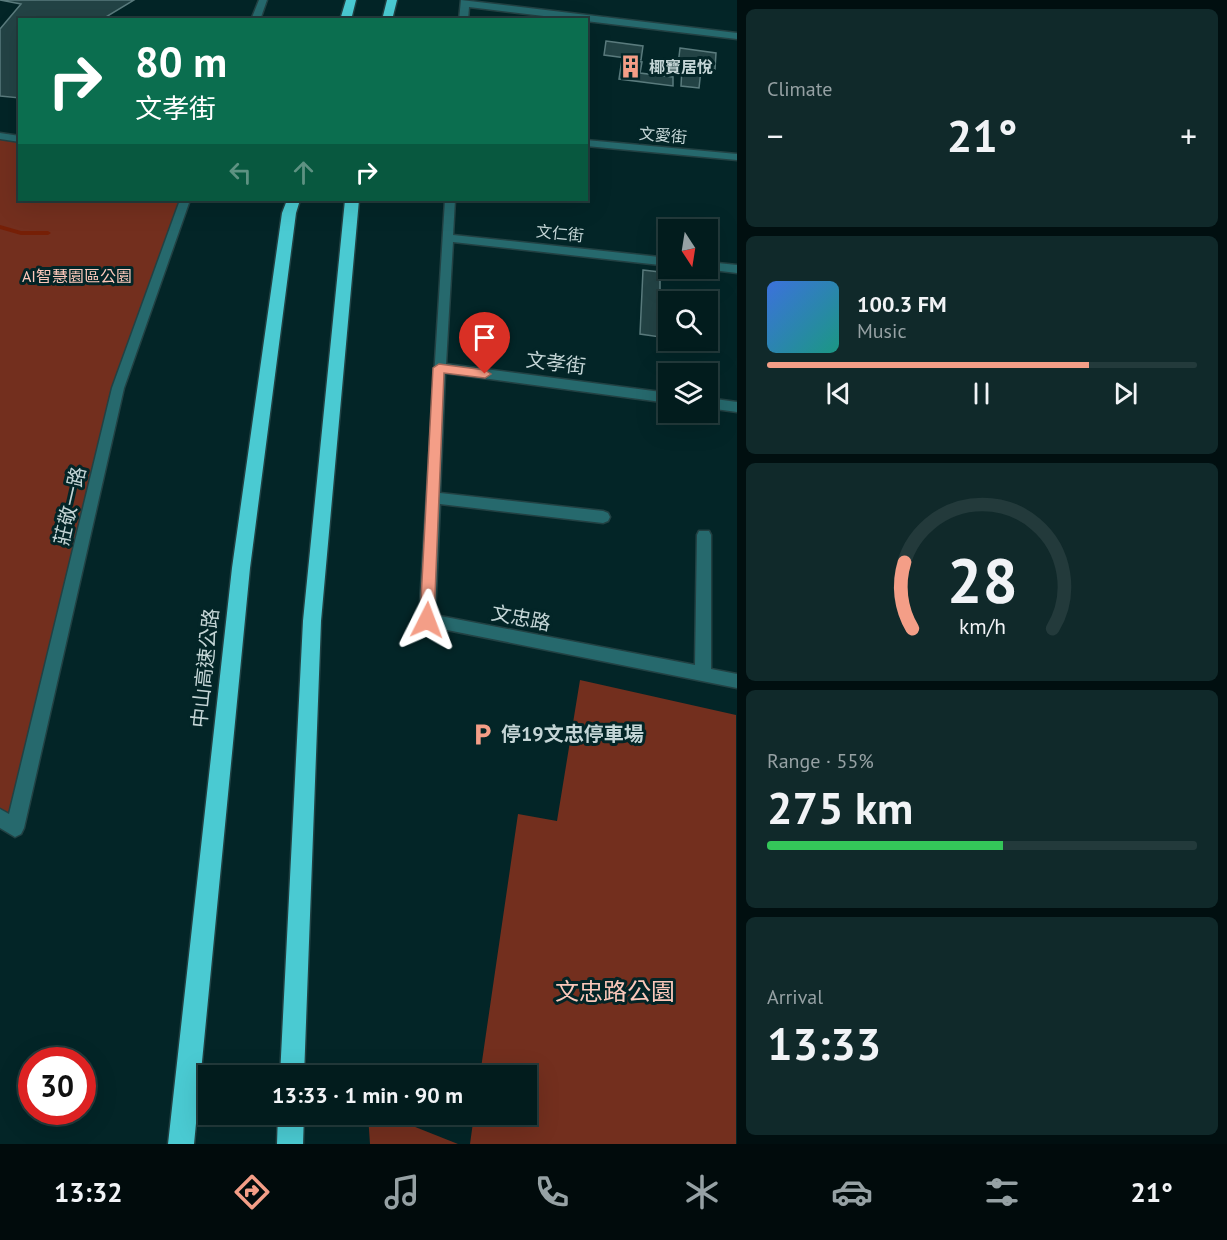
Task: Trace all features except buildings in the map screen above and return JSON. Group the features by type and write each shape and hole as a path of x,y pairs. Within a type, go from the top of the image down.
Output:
{"highway":[{"path":"346,18 351,0"},
{"path":"388,18 392,0"},
{"name":"中山高速公路","path":"181,1144 241,568 289,213 293,201"},
{"path":"292,1065 312,621 352,201"},
{"path":"290,1144 291,1125"}],"street":[{"path":"256,18 263,0"},
{"path":"463,18 465,2 736,36"},
{"path":"0,136 18,139"},
{"name":"文愛街","path":"588,143 736,157"},
{"name":"莊敬一路","path":"7,823 118,388 185,201"},
{"name":"文忠路","path":"450,201 427,620 736,681"},
{"name":"文仁街","path":"447,238 658,261"},
{"path":"718,267 736,269"},
{"name":"文孝街","path":"439,368 658,397"},
{"path":"718,404 736,406"},
{"path":"433,498 603,517"},
{"path":"703,674 704,535"}],"green space":[{"name":"AI智慧園區公園","path":"0,137 18,140 18,201 185,201 118,388 15,828 0,818"},
{"name":"文忠路公園","path":"580,680 736,715 736,1144 470,1144 473,1125 537,1125 537,1065 481,1065 518,814 557,821"},
{"path":"369,1125 410,1125 458,1144 370,1144"}],"waterway":[{"path":"0,227 21,233 48,233"}],"place":[{"name":"椰寶居悅","path":"631,67"},
{"name":"停19文忠停車場","path":"483,734"}],"route":[{"path":"427,620 439,368 485,374"}]}
